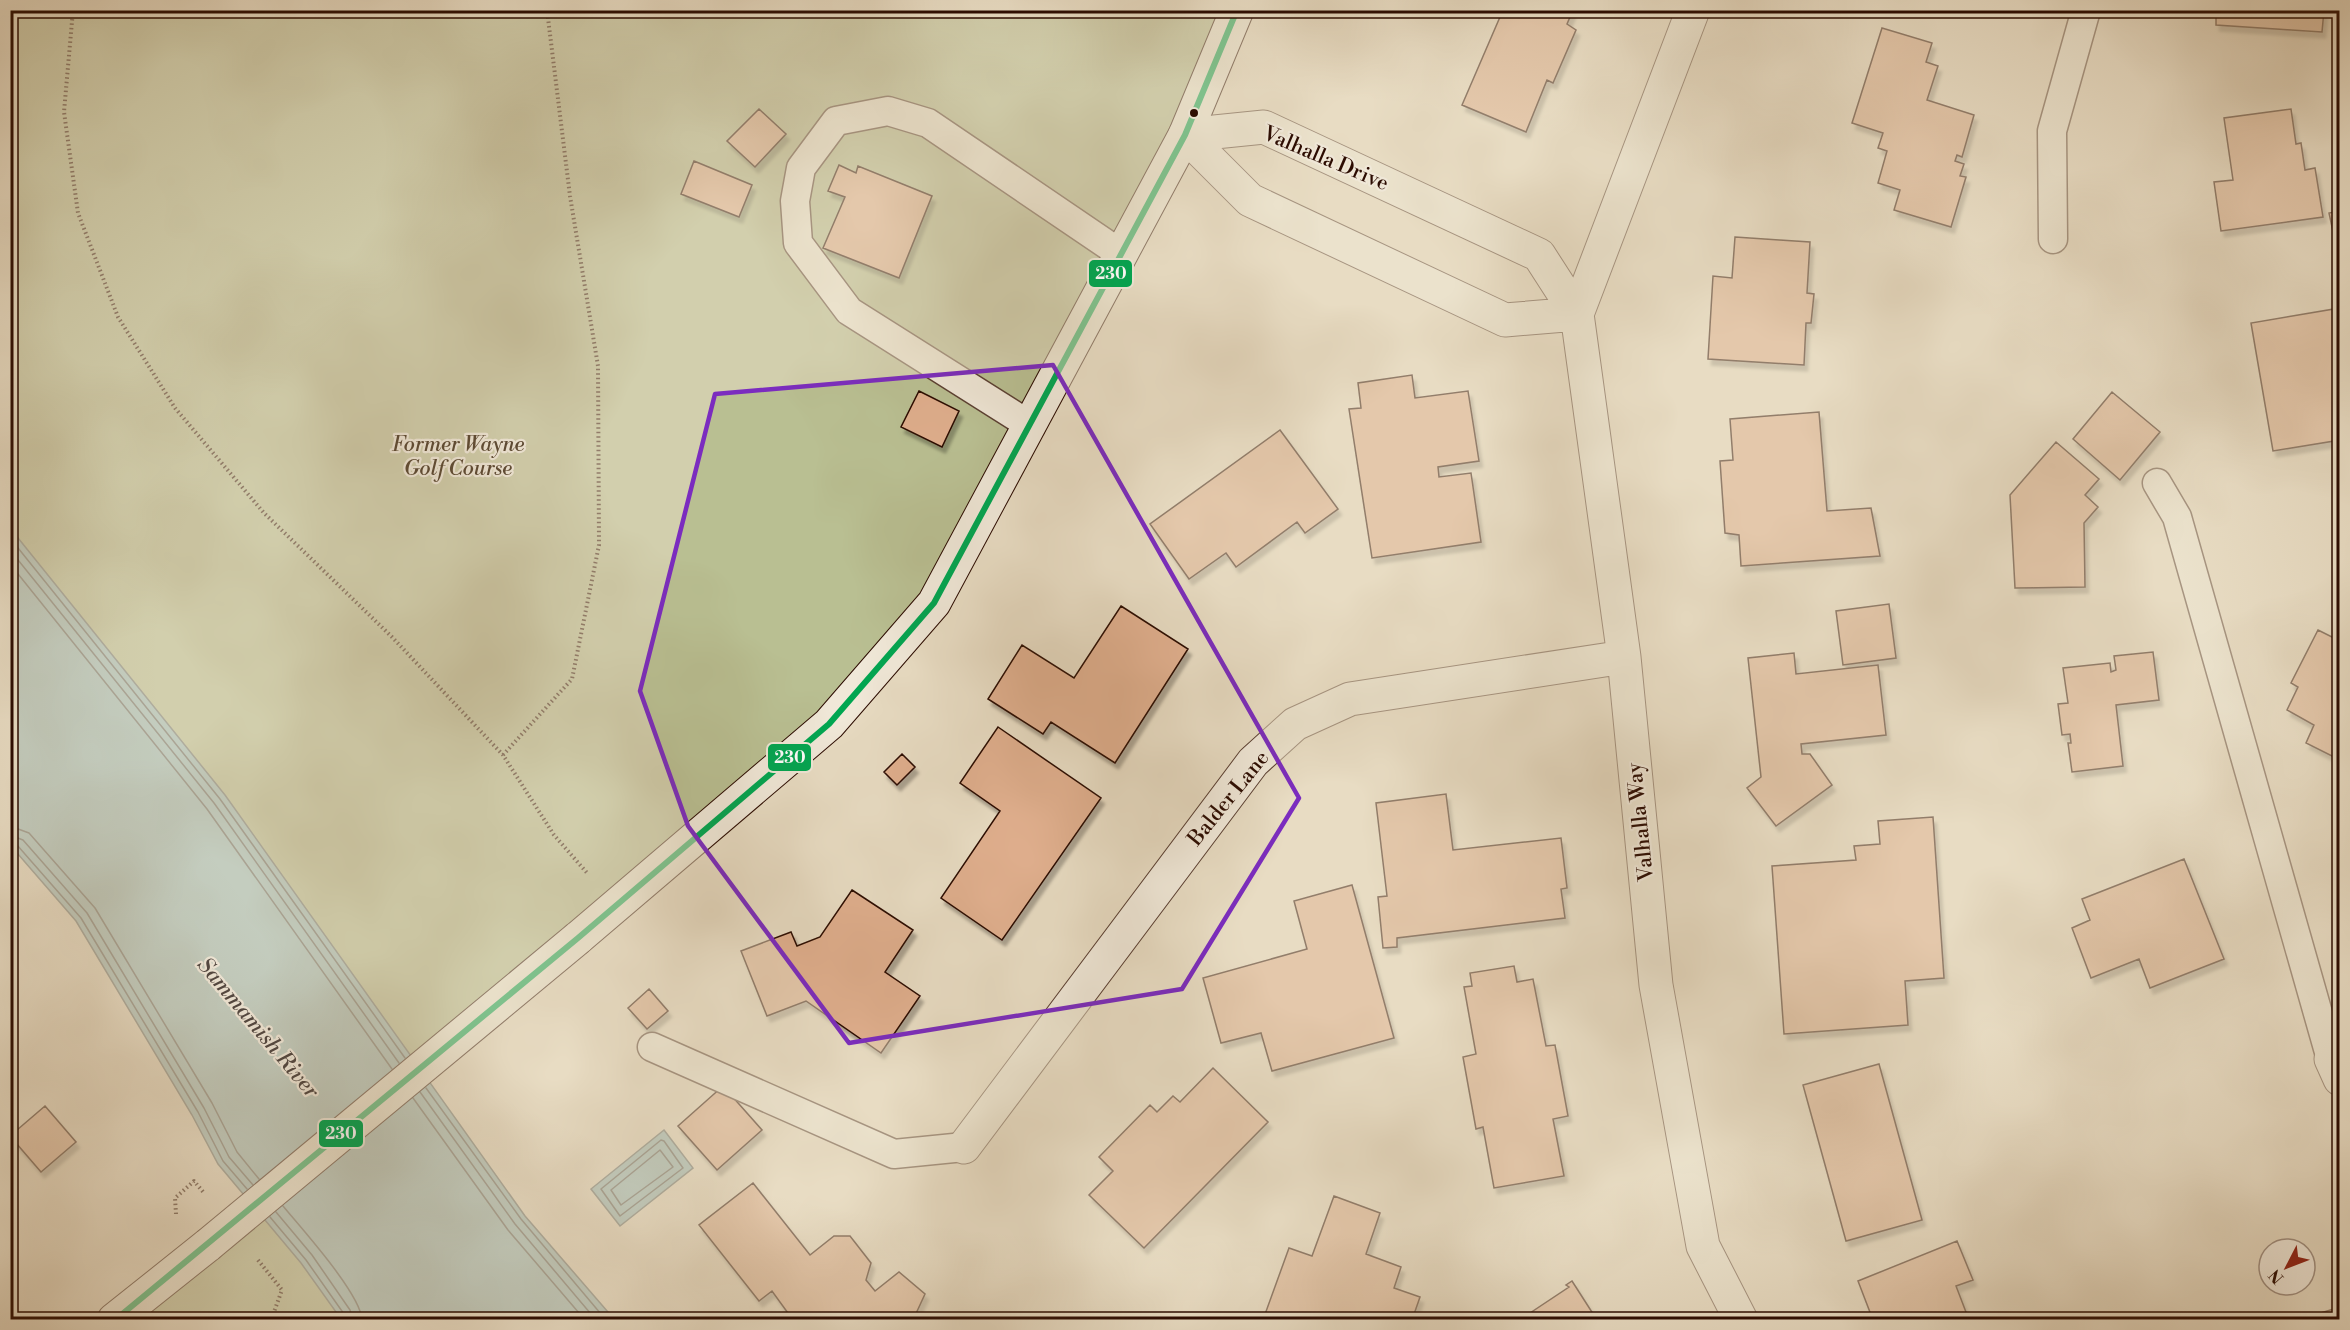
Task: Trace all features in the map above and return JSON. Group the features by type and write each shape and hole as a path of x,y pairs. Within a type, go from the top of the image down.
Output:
{"street":[{"path":"114,1320 208,1245 578,938 829,724 927,612 1031,426 1185,135 1237,10"},
{"path":"1185,135 1250,200 1505,320 1577,315 1694,10"},
{"name":"Valhalla Drive","path":"1185,135 1264,127 1539,255 1577,315"},
{"name":"Valhalla Way","path":"1577,315 1624,657 1656,985 1703,1246 1741,1320"},
{"name":"Balder Lane","path":"964,1147 1253,762 1295,724 1350,699 1624,657"}],"lane":[{"path":"2053,239 2052,131 2086,10"},
{"path":"1031,426 849,311 798,243 795,201 801,168 836,121 888,111 928,123 1121,254"},
{"path":"2157,483 2177,517 2335,1069"},
{"path":"652,1047 894,1154 964,1147"}],"path":[{"path":"73,10 64,112 76,202 78,213 118,317 174,408 264,513 392,637 503,755 554,835 616,906"},
{"path":"503,755 572,679 599,545 598,366 570,196 547,10"}],"highlighted area":[{"path":"1053,365 1299,798 1182,989 849,1043 688,826 640,691 715,394"}],"green space":[{"name":"Former Wayne Golf Course","path":"11,11 1238,11 934,603 829,724 331,1119 11,718"},
{"path":"324,1127 504,1320 107,1320"}],"water":[{"name":"Sammamish River","path":"10,528 225,795 525,1216 614,1319 341,1319 301,1263 218,1164 192,1115 76,921 11,846"},
{"path":"664,1130 693,1168 620,1226 591,1189"}],"building":[{"path":"1503,10 1573,10 1567,24 1576,30 1553,83 1547,80 1526,132 1462,105"},
{"path":"2216,10 2324,10 2322,32 2216,25"},
{"path":"1882,28 1932,43 1926,62 1938,66 1927,100 1974,115 1962,157 1957,155 1955,161 1964,164 1960,176 1966,177 1951,227 1894,210 1900,190 1878,183 1887,151 1878,148 1883,133 1852,123"},
{"path":"759,109 786,134 755,167 727,141"},
{"path":"2291,109 2296,144 2301,143 2305,170 2315,168 2323,217 2221,231 2214,182 2233,180 2224,118"},
{"path":"694,161 752,185 739,217 681,194"},
{"path":"839,165 856,173 858,166 932,196 899,278 823,248 845,197 828,191"},
{"path":"2340,211 2340,264 2329,213"},
{"path":"1735,237 1810,242 1807,293 1814,294 1811,323 1806,323 1804,365 1708,359 1713,276 1732,278"},
{"path":"2340,308 2340,440 2273,451 2251,323"},
{"path":"1412,375 1415,398 1468,391 1479,461 1438,467 1439,477 1471,473 1481,542 1372,558 1349,409 1361,408 1358,383"},
{"path":"919,391 959,411 942,447 901,427"},
{"path":"2112,392 2160,432 2120,480 2073,439"},
{"path":"1819,412 1827,511 1871,508 1880,556 1741,566 1739,535 1725,533 1720,461 1733,460 1730,419"},
{"path":"1280,430 1338,509 1305,533 1297,522 1236,567 1226,553 1189,579 1150,524"},
{"path":"2056,442 2099,479 2085,495 2098,507 2084,523 2085,587 2015,588 2010,495"},
{"path":"1889,604 1896,658 1843,665 1836,611"},
{"path":"1121,606 1188,649 1115,763 1051,722 1043,734 988,699 1022,645 1074,678"},
{"path":"2318,630 2340,641 2340,760 2306,743 2314,725 2287,710 2298,687 2291,683"},
{"path":"2153,652 2159,700 2116,705 2123,766 2072,772 2068,743 2071,743 2070,734 2062,735 2058,704 2068,703 2063,668 2110,663 2111,672 2116,670 2114,656"},
{"path":"1794,653 1796,674 1878,665 1886,735 1801,744 1802,754 1810,754 1832,785 1776,826 1747,788 1761,777 1748,658"},
{"path":"998,727 1101,798 1002,940 941,898 1000,811 960,783"},
{"path":"902,754 915,767 897,785 884,772"},
{"path":"1446,794 1453,850 1561,838 1567,888 1561,889 1565,918 1397,938 1397,947 1383,948 1378,897 1387,896 1376,803"},
{"path":"1933,817 1944,978 1905,981 1908,1025 1784,1034 1772,866 1856,860 1854,846 1880,844 1878,821"},
{"path":"2184,859 2224,959 2150,988 2139,959 2091,978 2072,928 2090,920 2082,899"},
{"path":"1352,885 1394,1038 1272,1071 1261,1033 1221,1043 1203,978 1307,949 1294,901"},
{"path":"852,890 913,930 885,972 920,996 881,1053 806,1001 767,1016 741,951 791,932 797,946 820,937"},
{"path":"1514,966 1517,982 1533,979 1546,1046 1555,1045 1568,1116 1553,1119 1564,1176 1494,1188 1483,1127 1476,1129 1463,1057 1476,1054 1464,987 1472,986 1470,973"},
{"path":"649,989 668,1011 647,1029 628,1008"},
{"path":"1879,1064 1922,1220 1846,1241 1803,1085"},
{"path":"1213,1068 1268,1122 1144,1248 1089,1195 1113,1171 1099,1157 1150,1105 1157,1112 1173,1096 1180,1102"},
{"path":"723,1086 762,1130 717,1170 678,1126"},
{"path":"45,1106 76,1142 41,1172 10,1136"},
{"path":"753,1183 810,1255 834,1236 850,1236 871,1263 866,1280 875,1291 899,1272 925,1294 913,1320 793,1320 772,1291 759,1301 699,1225"},
{"path":"1334,1196 1380,1213 1366,1254 1401,1267 1394,1288 1420,1297 1412,1320 1271,1320 1264,1317 1289,1248 1312,1256"},
{"path":"1957,1241 1973,1280 1956,1286 1969,1320 1873,1320 1858,1281"},
{"path":"1572,1281 1597,1320 1525,1320 1524,1317 1569,1287 1566,1285"},
{"path":"2340,1307 2340,1320 2298,1320"}],"transit line":[{"name":"230","path":"115,1320 578,938 829,724 934,603 1185,135 1237,10"}]}
